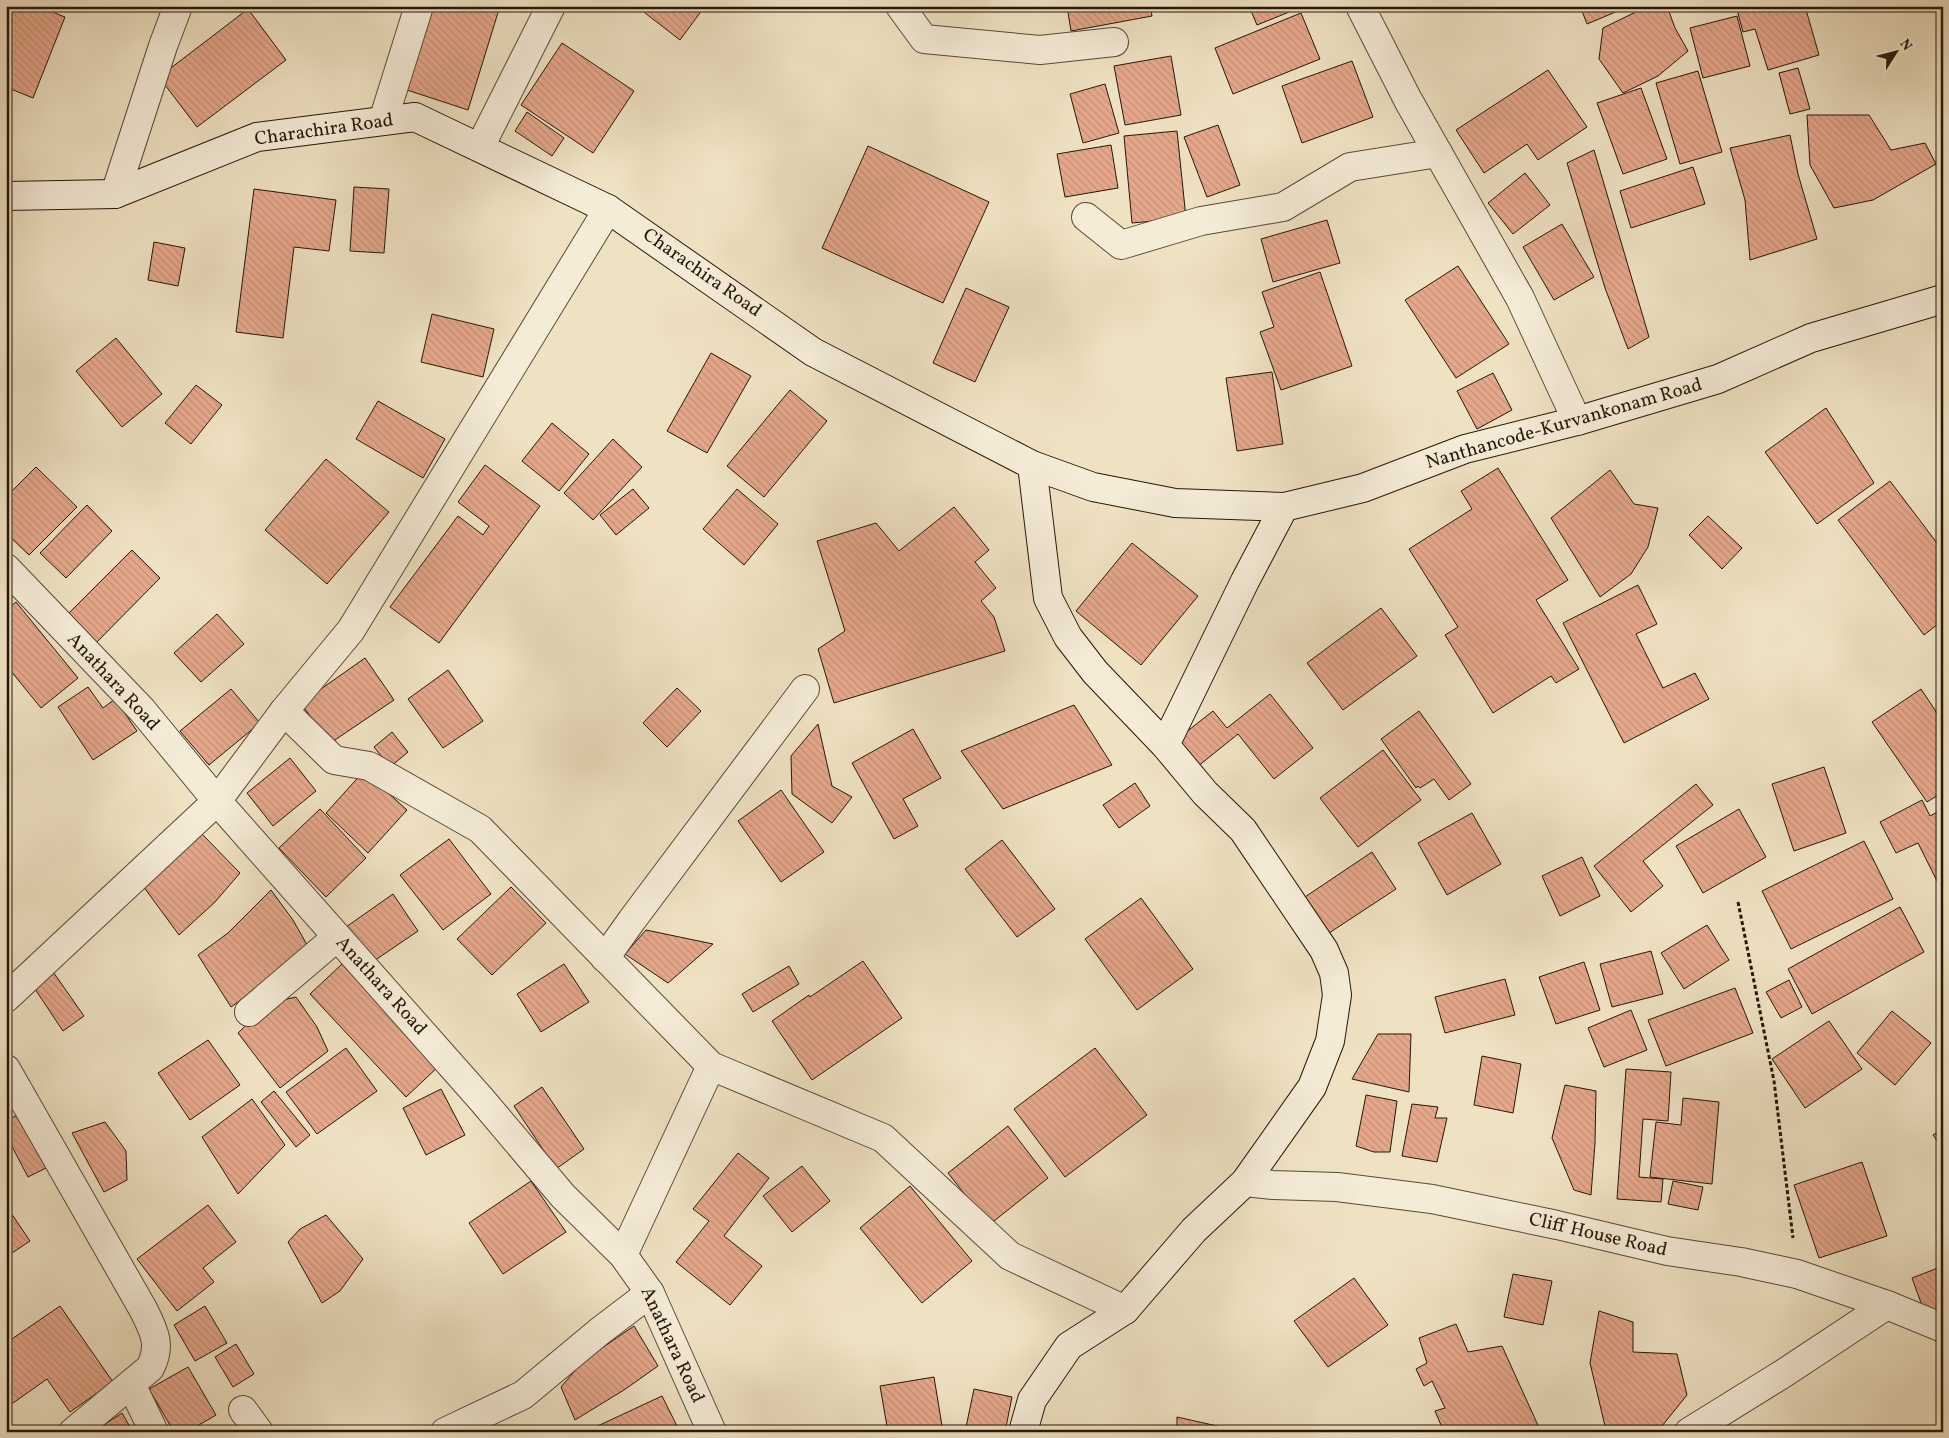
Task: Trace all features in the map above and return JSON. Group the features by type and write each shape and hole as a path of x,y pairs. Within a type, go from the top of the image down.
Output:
{"street":[{"path":"115,194 163,46 178,6"},
{"path":"383,121 419,6"},
{"path":"480,147 551,6"},
{"path":"900,6 924,39 1040,50 1114,42"},
{"path":"1360,6 1408,100 1520,298 1577,421"},
{"name":"Charachira Road","path":"6,196 115,194 257,137 415,117 608,209 628,221 813,352 1032,465 1093,487 1175,503 1284,507"},
{"path":"1086,217 1121,245 1201,221 1283,207 1350,167 1438,153"},
{"path":"6,998 217,801 284,711 351,630 608,209"},
{"name":"Nanthancode-Kurvankonam Road","path":"1284,507 1363,488 1465,449 1577,421 1718,379 1811,338 1943,299"},
{"path":"1023,1432 1032,1400 1069,1346 1125,1310 1194,1230 1245,1182 1312,1088 1330,1041 1337,995 1334,973 1324,950 1243,830 1205,793 1165,745 1094,672 1068,637 1048,598 1032,465"},
{"path":"1165,745 1245,581 1284,507"},
{"name":"Anathara Road","path":"6,568 142,710 217,801 481,1099 563,1196 623,1255 650,1293 712,1432"},
{"path":"605,958 805,688"},
{"path":"284,711 334,760 369,766 480,829 711,1066 883,1138 1010,1256 1125,1310"},
{"path":"249,1012 314,959 337,937"},
{"path":"623,1255 711,1066"},
{"path":"6,1069 150,1324 156,1339 155,1358 150,1368 73,1432"},
{"name":"Cliff House Road","path":"1245,1182 1273,1186 1337,1187 1432,1199 1557,1225 1667,1251 1741,1262 1797,1274 1887,1305 1943,1328"},
{"path":"445,1432 523,1395 600,1331 650,1293"},
{"path":"1689,1432 1781,1375 1887,1305"},
{"path":"131,1384 154,1432"}],"path":[{"path":"1738,902 1774,1081 1797,1274"}],"building":[{"path":"6,6 37,6 65,17 33,98 6,87"},
{"path":"432,6 500,6 468,110 407,90"},
{"path":"636,6 705,6 680,40"},
{"path":"1067,6 1150,6 1152,16 1071,31"},
{"path":"1249,6 1304,6 1257,25"},
{"path":"1469,6 1479,6 1473,11"},
{"path":"1580,6 1616,6 1618,11 1587,24"},
{"path":"1648,6 1667,6 1675,28 1688,51 1658,76 1623,93 1599,59 1603,28"},
{"path":"1736,6 1805,6 1819,55 1768,70 1755,29 1743,32"},
{"path":"248,9 286,60 197,127 159,77"},
{"path":"1301,13 1320,59 1233,94 1215,48"},
{"path":"1737,16 1750,66 1703,78 1690,28"},
{"path":"562,43 634,91 593,153 521,105"},
{"path":"1171,56 1181,115 1125,125 1114,66"},
{"path":"1352,61 1373,117 1302,143 1282,86"},
{"path":"1798,68 1810,109 1790,114 1779,73"},
{"path":"1548,70 1587,127 1538,160 1527,144 1484,173 1456,130"},
{"path":"1698,71 1722,152 1680,164 1656,83"},
{"path":"1105,84 1119,133 1083,143 1070,94"},
{"path":"1641,88 1667,159 1623,174 1597,103"},
{"path":"527,112 564,138 552,156 515,131"},
{"path":"1807,115 1869,115 1891,150 1925,143 1936,164 1873,200 1834,208 1810,165"},
{"path":"1218,125 1240,185 1207,197 1184,137"},
{"path":"1177,131 1186,218 1132,223 1124,136"},
{"path":"1790,135 1798,174 1817,239 1750,260 1745,200 1730,148"},
{"path":"1111,145 1118,188 1065,197 1057,154"},
{"path":"868,146 989,202 943,303 822,248"},
{"path":"1594,150 1649,337 1628,349 1605,288 1567,163"},
{"path":"1693,167 1705,204 1631,228 1620,191"},
{"path":"1525,173 1550,205 1513,234 1488,203"},
{"path":"354,187 389,189 384,253 350,251"},
{"path":"254,189 336,200 329,251 294,247 283,338 236,332"},
{"path":"1327,220 1340,263 1273,282 1261,239"},
{"path":"1562,224 1594,277 1554,300 1523,247"},
{"path":"154,242 185,248 178,286 148,280"},
{"path":"1458,266 1509,344 1456,378 1405,300"},
{"path":"1320,272 1352,366 1281,390 1260,332 1274,327 1262,292"},
{"path":"966,288 1009,307 975,382 933,363"},
{"path":"432,314 494,329 483,377 421,362"},
{"path":"116,338 162,394 122,427 76,371"},
{"path":"711,353 751,376 707,453 667,431"},
{"path":"1272,372 1283,444 1237,451 1226,378"},
{"path":"1493,373 1512,410 1477,429 1457,391"},
{"path":"196,385 222,405 191,444 165,423"},
{"path":"790,390 827,421 764,497 727,466"},
{"path":"378,401 445,439 423,478 356,439"},
{"path":"1826,408 1874,483 1817,524 1765,452"},
{"path":"552,423 589,454 559,491 522,461"},
{"path":"613,439 642,467 593,520 564,493"},
{"path":"326,459 389,512 327,584 265,530"},
{"path":"485,465 540,506 439,643 390,607 458,516 483,535 489,526 458,502"},
{"path":"36,467 77,507 29,555 6,533 6,497"},
{"path":"1498,468 1568,580 1536,600 1579,669 1556,683 1551,676 1493,713 1445,635 1458,627 1409,549 1472,509 1461,491"},
{"path":"1610,470 1634,504 1658,508 1648,547 1631,574 1600,597 1551,518"},
{"path":"1890,481 1943,551 1943,620 1924,635 1838,520"},
{"path":"633,489 649,508 616,535 600,515"},
{"path":"737,489 778,524 744,565 703,529"},
{"path":"87,505 112,531 66,578 40,553"},
{"path":"954,507 989,550 975,562 996,588 981,601 994,617 1005,651 834,703 818,649 845,631 817,541 876,523 899,551"},
{"path":"1708,516 1742,548 1722,569 1689,535"},
{"path":"1132,543 1198,596 1141,665 1076,611"},
{"path":"132,550 160,578 92,647 64,618"},
{"path":"1638,585 1657,624 1636,634 1663,688 1695,673 1709,699 1624,743 1563,623"},
{"path":"16,602 78,678 41,708 6,665 6,610"},
{"path":"1381,608 1417,656 1343,710 1307,663"},
{"path":"217,614 244,644 201,682 174,653"},
{"path":"365,658 394,700 329,744 301,703"},
{"path":"448,670 483,721 443,748 408,699"},
{"path":"88,687 103,708 115,699 137,731 93,760 58,707"},
{"path":"677,688 701,711 667,747 643,723"},
{"path":"231,689 260,723 209,765 180,731"},
{"path":"1921,689 1943,722 1943,792 1927,802 1872,722"},
{"path":"1270,694 1313,748 1274,779 1238,734 1192,771 1171,744 1213,711 1227,728"},
{"path":"1074,705 1112,765 1003,809 961,751"},
{"path":"1419,711 1471,784 1449,800 1434,779 1420,788 1418,786 1416,788 1381,739"},
{"path":"818,724 832,786 852,797 832,823 792,794 791,756"},
{"path":"913,729 941,778 903,799 918,826 894,839 852,763"},
{"path":"392,732 408,752 390,767 374,747"},
{"path":"1383,750 1421,800 1358,847 1320,798"},
{"path":"290,758 316,791 273,826 247,793"},
{"path":"1824,767 1846,833 1794,851 1772,784"},
{"path":"364,771 407,810 368,853 326,813"},
{"path":"1135,783 1150,806 1119,828 1103,805"},
{"path":"1696,784 1713,805 1643,861 1663,886 1631,912 1594,866"},
{"path":"781,790 824,852 781,882 738,821"},
{"path":"1922,800 1930,816 1943,809 1941,889 1918,843 1896,853 1880,822"},
{"path":"320,809 366,858 326,897 279,848"},
{"path":"1739,809 1766,857 1703,893 1676,846"},
{"path":"1472,813 1501,864 1447,895 1418,843"},
{"path":"200,832 240,873 215,902 179,935 143,886"},
{"path":"449,839 491,894 443,930 400,875"},
{"path":"1002,840 1055,909 1017,937 965,869"},
{"path":"1864,841 1893,899 1791,949 1762,891"},
{"path":"1372,852 1396,889 1323,937 1299,901"},
{"path":"1582,857 1600,896 1560,916 1542,876"},
{"path":"511,887 546,923 492,975 457,939"},
{"path":"271,890 293,920 310,950 231,1007 198,955 228,933"},
{"path":"393,894 418,931 371,963 346,927"},
{"path":"1141,898 1193,969 1137,1010 1085,939"},
{"path":"1900,907 1924,952 1812,1014 1788,969"},
{"path":"1707,925 1729,960 1684,989 1661,953"},
{"path":"646,930 713,944 668,983 625,954"},
{"path":"1651,951 1663,994 1612,1007 1600,964"},
{"path":"863,961 902,1018 812,1080 772,1021"},
{"path":"1584,962 1600,1010 1556,1024 1539,977"},
{"path":"342,964 439,1066 406,1097 310,994"},
{"path":"564,964 589,1002 541,1032 517,994"},
{"path":"789,966 799,984 753,1012 742,994"},
{"path":"51,969 84,1016 63,1031 31,983"},
{"path":"1505,979 1515,1015 1445,1033 1435,997"},
{"path":"1789,980 1802,1007 1781,1018 1766,992"},
{"path":"1735,988 1753,1033 1666,1066 1648,1020"},
{"path":"296,997 317,1027 328,1051 280,1088 238,1033 269,1003"},
{"path":"1631,1010 1647,1050 1604,1067 1588,1028"},
{"path":"1892,1011 1931,1043 1895,1085 1857,1053"},
{"path":"1829,1021 1862,1069 1805,1108 1772,1059"},
{"path":"1378,1034 1411,1034 1409,1092 1352,1079"},
{"path":"208,1040 240,1085 190,1120 158,1073"},
{"path":"346,1048 377,1091 317,1134 286,1092"},
{"path":"1095,1048 1147,1115 1065,1177 1014,1109"},
{"path":"1482,1056 1521,1064 1513,1113 1474,1105"},
{"path":"1626,1069 1671,1072 1668,1121 1643,1119 1639,1177 1663,1179 1661,1202 1617,1199"},
{"path":"1565,1085 1596,1091 1591,1195 1574,1190 1552,1138"},
{"path":"542,1087 584,1149 556,1169 514,1106"},
{"path":"441,1089 465,1135 426,1155 403,1108"},
{"path":"274,1091 310,1135 296,1147 261,1102"},
{"path":"1366,1095 1397,1101 1390,1152 1374,1152 1356,1146"},
{"path":"1683,1098 1719,1102 1712,1184 1650,1177 1656,1122 1681,1125"},
{"path":"252,1099 285,1145 238,1194 202,1137"},
{"path":"1412,1104 1438,1107 1435,1118 1447,1118 1437,1162 1402,1156"},
{"path":"21,1113 48,1167 28,1177 6,1135 6,1121"},
{"path":"105,1122 126,1151 127,1180 104,1192 72,1133"},
{"path":"1008,1126 1048,1178 989,1225 948,1173"},
{"path":"1943,1129 1943,1149 1933,1135"},
{"path":"738,1153 769,1178 724,1236 762,1266 730,1305 676,1262 709,1221 693,1209"},
{"path":"1862,1162 1887,1236 1819,1258 1794,1185"},
{"path":"802,1166 830,1201 792,1232 763,1196"},
{"path":"531,1181 566,1232 503,1274 469,1223"},
{"path":"1673,1181 1703,1187 1698,1210 1668,1204"},
{"path":"910,1186 972,1261 922,1303 860,1228"},
{"path":"208,1205 236,1242 203,1268 214,1282 177,1311 137,1259"},
{"path":"6,1208 30,1241 6,1257"},
{"path":"326,1215 363,1259 340,1291 322,1303 288,1242 300,1229"},
{"path":"1943,1266 1943,1307 1925,1314 1912,1278"},
{"path":"1513,1274 1552,1281 1543,1325 1504,1317"},
{"path":"1354,1278 1388,1325 1328,1367 1294,1321"},
{"path":"60,1306 113,1382 70,1412 47,1379 6,1408 6,1343"},
{"path":"205,1306 227,1343 195,1361 174,1325"},
{"path":"1599,1311 1633,1322 1633,1352 1677,1354 1687,1395 1662,1426 1605,1426 1590,1363"},
{"path":"1456,1324 1468,1352 1502,1346 1541,1432 1444,1432 1435,1411 1445,1408 1432,1381 1424,1386 1416,1369 1427,1363 1419,1338"},
{"path":"634,1326 658,1366 624,1390 575,1420 561,1387 583,1361"},
{"path":"236,1344 254,1374 233,1387 215,1357"},
{"path":"188,1367 216,1415 187,1432 174,1432 149,1389"},
{"path":"934,1377 943,1432 888,1432 880,1386"},
{"path":"974,1389 1012,1397 1005,1432 965,1432"},
{"path":"662,1396 680,1432 590,1432 589,1430"},
{"path":"122,1413 133,1432 93,1432"},
{"path":"1177,1417 1244,1432 1177,1432"}]}
